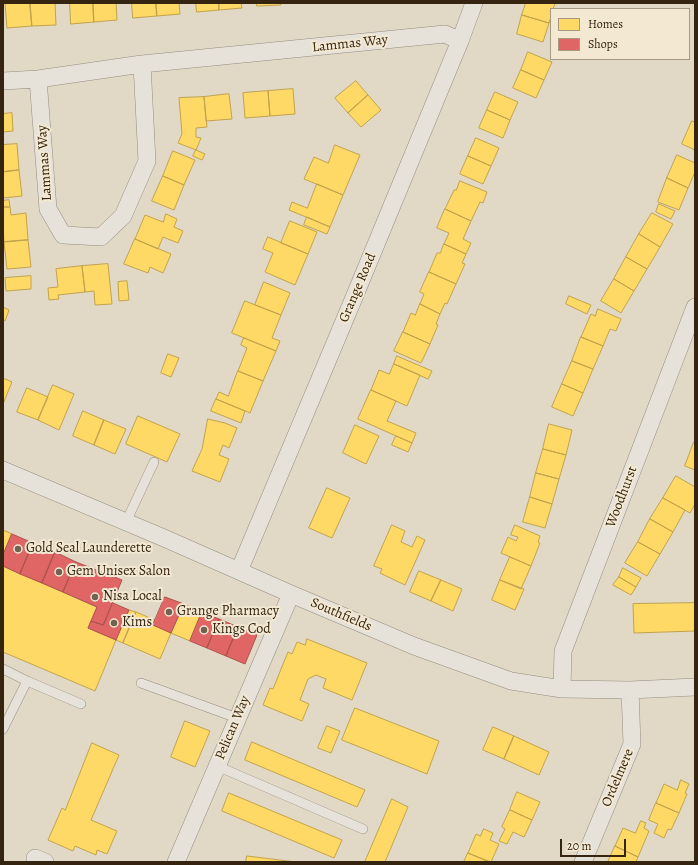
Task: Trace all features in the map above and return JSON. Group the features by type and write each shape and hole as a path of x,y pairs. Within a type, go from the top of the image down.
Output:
{"street":[{"name":"Grange Road","path":"239,571 356,293 460,41 474,3"},
{"name":"Lammas Way","path":"3,81 38,79 142,64 445,34 460,41"},
{"name":"Lammas Way","path":"38,79 48,209 63,235 100,237 123,216 147,161 142,64"},
{"name":"Woodhurst","path":"562,689 563,651 695,307"},
{"name":"Southfields","path":"3,470 414,646 511,681 562,689 630,690 695,686"},
{"name":"Pelican Way","path":"176,862 291,594"},
{"name":"Ordelmere","path":"583,862 632,744 630,690"}],"lane":[{"path":"126,522 154,462"},
{"path":"3,669 81,704"},
{"path":"3,729 27,681"},
{"path":"141,682 237,718"},
{"path":"217,766 363,829"}],"building: Homes":[{"path":"30,3 32,26 7,28 5,4"},
{"path":"30,3 55,3 56,25 32,26"},
{"path":"70,3 93,3 94,22 71,24"},
{"path":"93,3 116,3 117,20 94,22"},
{"path":"132,3 156,3 157,16 133,18"},
{"path":"156,3 179,3 180,14 157,16"},
{"path":"196,3 219,3 219,10 197,12"},
{"path":"219,3 241,3 242,8 219,10"},
{"path":"257,3 281,3 281,5 257,6"},
{"path":"526,3 555,4 553,8 550,8 549,23 522,15"},
{"path":"522,15 549,23 543,42 517,34"},
{"path":"528,52 552,62 544,80 521,70"},
{"path":"521,70 544,80 536,98 513,88"},
{"path":"356,81 368,95 348,113 335,98"},
{"path":"293,89 295,114 270,116 268,91"},
{"path":"268,91 270,116 245,118 243,93"},
{"path":"495,92 518,102 510,120 487,110"},
{"path":"229,94 232,119 206,121 204,97"},
{"path":"368,95 381,110 361,127 348,113"},
{"path":"204,97 207,127 196,128 196,137 201,138 196,150 178,143 182,134 179,98"},
{"path":"487,110 510,120 503,138 479,128"},
{"path":"12,113 13,131 3,132 3,114"},
{"path":"692,121 695,122 695,150 682,144"},
{"path":"476,138 499,148 491,166 468,156"},
{"path":"17,144 19,170 3,172 3,145"},
{"path":"335,145 360,155 343,195 304,179 314,157 328,163"},
{"path":"196,150 205,154 202,160 193,156"},
{"path":"173,151 195,160 184,185 163,176"},
{"path":"677,155 695,163 695,172 688,188 667,178"},
{"path":"468,156 491,166 483,184 460,174"},
{"path":"19,170 22,196 3,198 3,172"},
{"path":"163,176 184,185 174,210 152,201"},
{"path":"667,178 688,188 679,210 658,202"},
{"path":"460,181 487,192 483,203 480,202 471,221 445,209"},
{"path":"317,184 343,195 330,227 289,210 292,202 307,208"},
{"path":"9,200 10,207 3,207 3,201"},
{"path":"659,204 675,211 671,219 656,212"},
{"path":"3,207 10,207 11,215 26,213 28,240 4,242"},
{"path":"445,209 471,221 463,239 471,243 466,254 444,244 449,233 437,228"},
{"path":"652,213 673,224 660,247 639,234"},
{"path":"166,214 177,219 174,227 183,231 178,243 163,237 158,249 135,239 145,215 163,222"},
{"path":"307,217 330,227 327,234 304,225"},
{"path":"290,221 317,232 308,254 281,243"},
{"path":"639,234 660,247 647,269 626,257"},
{"path":"268,237 308,254 295,285 265,272 273,253 263,249"},
{"path":"135,239 171,254 163,273 150,267 148,273 124,264"},
{"path":"28,240 31,267 7,269 4,242"},
{"path":"444,244 466,254 462,263 465,264 456,284 429,272 437,253 440,253"},
{"path":"626,257 647,269 634,291 614,279"},
{"path":"108,264 112,304 95,305 94,291 85,292 82,266"},
{"path":"82,266 85,292 58,295 59,299 49,300 48,288 58,287 56,269"},
{"path":"429,272 456,284 447,304 445,303 440,314 420,304 424,294 420,292"},
{"path":"31,276 31,289 6,291 5,278"},
{"path":"614,279 634,291 621,313 601,301"},
{"path":"127,281 129,300 119,301 118,282"},
{"path":"264,282 290,293 281,315 255,305"},
{"path":"569,296 591,305 587,314 566,304"},
{"path":"245,301 281,315 272,338 280,341 276,351 232,333"},
{"path":"420,304 440,314 436,324 438,325 430,344 403,332 411,313 415,315"},
{"path":"3,307 9,310 5,321 3,320"},
{"path":"598,309 621,319 616,331 610,329 603,346 581,337 591,314 595,316"},
{"path":"403,332 430,344 421,363 394,351"},
{"path":"581,337 603,346 593,369 572,361"},
{"path":"244,338 276,351 263,381 238,371 247,348 241,345"},
{"path":"168,354 179,358 171,377 161,373"},
{"path":"397,356 432,371 428,379 394,364"},
{"path":"572,361 593,369 583,393 562,384"},
{"path":"394,364 420,375 407,406 371,390 379,370 389,374"},
{"path":"238,371 263,381 250,413 216,399 219,392 228,396"},
{"path":"3,378 12,382 3,404"},
{"path":"562,384 583,393 573,416 552,407"},
{"path":"53,385 74,394 59,430 38,420"},
{"path":"27,388 48,397 38,420 17,412"},
{"path":"371,390 396,401 387,421 416,433 412,443 358,419"},
{"path":"216,399 245,411 241,423 211,411"},
{"path":"83,411 104,420 94,445 73,436"},
{"path":"138,416 180,434 167,462 126,444"},
{"path":"208,419 225,423 237,428 229,448 223,445 219,455 229,459 220,482 192,471 202,449"},
{"path":"104,420 126,429 115,454 94,445"},
{"path":"549,424 572,430 566,455 543,449"},
{"path":"355,425 379,436 366,464 343,453"},
{"path":"396,436 412,443 408,452 392,445"},
{"path":"695,442 695,470 685,466"},
{"path":"543,449 566,455 559,479 536,473"},
{"path":"536,473 559,479 552,504 530,497"},
{"path":"676,476 695,487 695,504 690,513 663,498"},
{"path":"327,488 350,498 332,538 309,528"},
{"path":"530,497 552,504 545,528 523,522"},
{"path":"663,498 685,510 673,532 650,519"},
{"path":"650,519 673,532 660,554 638,542"},
{"path":"392,525 405,531 401,542 412,547 417,536 425,540 405,585 380,573 382,569 374,566"},
{"path":"515,525 540,536 538,542 540,543 531,566 501,553 508,537 516,541 518,537 511,535"},
{"path":"3,530 12,534 3,555"},
{"path":"638,542 660,554 647,576 625,563"},
{"path":"510,557 531,566 521,589 500,580"},
{"path":"3,566 97,607 88,628 116,640 95,691 3,652"},
{"path":"623,568 641,578 636,587 619,577"},
{"path":"419,571 441,580 431,601 410,592"},
{"path":"619,577 636,587 631,595 613,585"},
{"path":"441,580 462,589 453,611 431,601"},
{"path":"500,580 524,589 515,610 492,600"},
{"path":"695,603 695,631 634,633 633,604"},
{"path":"184,604 202,612 190,641 171,633"},
{"path":"129,610 136,612 123,643 116,640"},
{"path":"136,612 155,620 153,625 171,633 160,659 123,643"},
{"path":"307,639 367,663 352,700 323,688 326,679 316,675 308,679 300,700 309,704 302,721 263,705 270,688 273,689 288,652 292,654 297,642 305,645"},
{"path":"355,708 439,741 427,774 342,740"},
{"path":"185,721 210,731 195,767 171,757"},
{"path":"327,726 340,731 331,753 318,748"},
{"path":"493,727 514,736 504,759 483,750"},
{"path":"514,736 549,752 539,775 504,759"},
{"path":"252,742 365,790 357,807 245,760"},
{"path":"92,743 119,755 91,820 117,831 107,854 97,850 96,855 75,846 73,851 48,840 62,808 65,810"},
{"path":"681,780 689,784 685,793 687,794 679,813 656,803 664,784 677,790"},
{"path":"517,792 540,802 532,820 510,810"},
{"path":"229,793 342,840 334,858 222,811"},
{"path":"392,799 408,807 385,862 365,862"},
{"path":"656,803 679,813 671,830 668,829 664,838 654,833 658,824 649,820"},
{"path":"510,810 532,820 524,837 513,832 507,844 499,841 505,829 502,827"},
{"path":"641,821 646,823 644,828 649,831 638,857 615,846 623,828 635,833"},
{"path":"484,829 493,833 490,840 499,844 491,862 468,853 476,834 480,836"},
{"path":"615,846 638,857 636,862 608,862"},
{"path":"468,853 489,862 464,862"},
{"path":"247,856 296,862 246,862"}],"building: Shops":[{"name":"Gold Seal Launderette","path":"12,534 33,543 20,574 3,566 3,555"},
{"path":"33,543 55,552 42,583 20,574"},
{"name":"Gem Unisex Salon","path":"55,552 76,562 63,592 42,583"},
{"name":"Nisa Local","path":"76,562 122,580 103,625 91,621 97,607 63,592"},
{"name":"Grange Pharmacy","path":"165,597 184,604 171,633 153,625"},
{"name":"Kims","path":"113,603 129,610 116,640 88,628 91,621 103,625"},
{"name":"Kings Cod","path":"202,612 219,619 207,648 190,641"},
{"path":"219,619 238,627 226,656 207,648"},
{"path":"238,627 257,635 245,664 226,656"}],"place":[{"name":"Gold Seal Launderette","path":"18,549"},
{"name":"Gem Unisex Salon","path":"59,572"},
{"name":"Nisa Local","path":"95,597"},
{"name":"Grange Pharmacy","path":"169,612"},
{"name":"Kims","path":"114,623"},
{"name":"Kings Cod","path":"204,630"}]}
